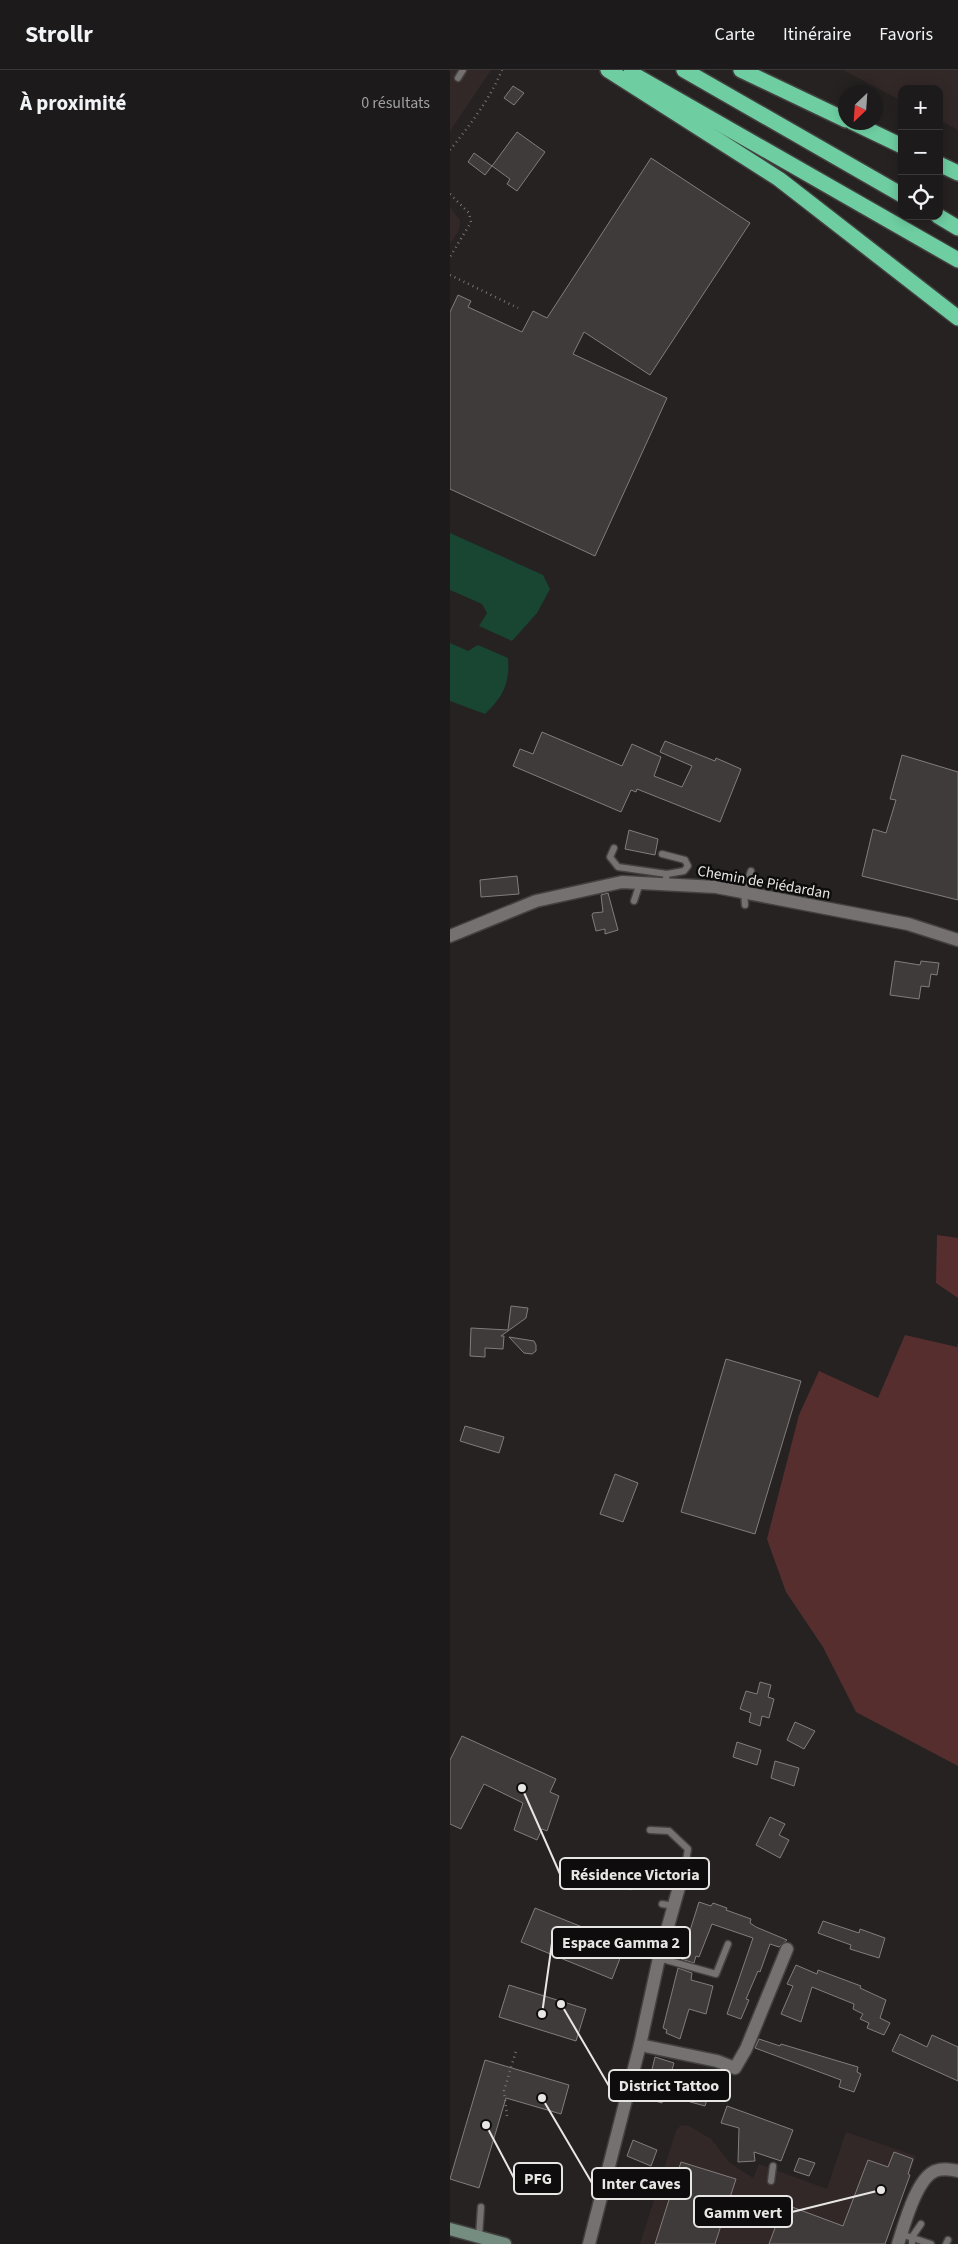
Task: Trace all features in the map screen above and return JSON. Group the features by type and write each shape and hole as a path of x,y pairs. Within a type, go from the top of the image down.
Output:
{"highway":[{"path":"608,70 779,179 958,318"},
{"path":"625,70 958,260"},
{"path":"684,70 898,193"},
{"path":"741,70 838,116"},
{"path":"869,130 898,144"},
{"path":"943,166 958,173"},
{"path":"943,219 958,228"}],"main road":[{"path":"450,2228 505,2244"}],"street":[{"name":"Chemin de Piédardan","path":"450,936 536,901 622,882 640,883 666,879 716,887 744,898 908,924 958,940"},
{"path":"589,2244 640,2045 654,1955 668,1905 686,1866"},
{"path":"640,2045 716,2061 735,2068 746,2049 787,1949"},
{"path":"906,2240 919,2187 933,2172 946,2168 958,2171"}],"lane":[{"path":"458,78 463,70"},
{"path":"614,848 610,857 618,867 666,879 684,871 688,866 685,860 662,854"},
{"path":"744,898 751,871"},
{"path":"634,902 640,883"},
{"path":"650,1830 669,1831 688,1849 686,1866"},
{"path":"654,1955 716,1974 728,1944"},
{"path":"771,2181 773,2166"},
{"path":"479,2236 481,2207"},
{"path":"906,2240 921,2224"},
{"path":"906,2240 931,2244"}],"path":[{"path":"450,150 471,124 497,83 502,70"},
{"path":"450,194 469,214 471,222 450,257"},
{"path":"450,275 518,308"},
{"path":"506,2116 504,2091 516,2051"}],"shaded area":[{"path":"450,70 491,70 450,131"},
{"path":"843,70 958,70 958,130 943,122 943,85 898,85 898,99 883,91 883,85 872,85"},
{"path":"450,207 460,220 459,230 450,244"},
{"path":"450,533 543,575 550,589 537,613 512,641 479,626 487,613 482,604 450,590"},
{"path":"450,643 468,651 478,645 508,658 508,675 504,689 485,714 450,701"},
{"path":"937,1235 958,1238 958,1298 936,1283"},
{"path":"905,1335 957,1347 958,1343 958,1766 856,1712 823,1647 786,1592 767,1539 799,1415 819,1371 878,1398"},
{"path":"681,2125 689,2126 711,2139 730,2163 753,2178 759,2164 827,2189 846,2132 916,2156 885,2244 640,2244 676,2131"}],"building":[{"path":"513,86 524,93 514,105 504,98"},
{"path":"517,132 545,152 517,191 507,184 510,179 492,166"},
{"path":"474,153 492,166 485,175 468,162"},
{"path":"651,158 750,223 650,375 584,332 573,354 667,398 595,556 450,489 450,312 458,295 471,301 468,307 522,332 533,311 547,318"},
{"path":"542,732 622,766 632,744 661,757 654,776 682,787 692,766 660,752 665,741 715,761 716,758 741,769 720,822 637,789 636,792 631,790 621,812 513,766 520,749 533,754"},
{"path":"902,755 958,772 958,900 862,876 873,829 886,833 896,800 890,799"},
{"path":"629,830 658,839 655,855 625,849"},
{"path":"517,876 519,894 481,897 480,880"},
{"path":"608,893 618,930 605,934 605,929 596,931 592,915 593,913 603,912 601,895"},
{"path":"895,961 920,965 921,961 939,963 937,975 931,974 929,987 921,986 919,999 890,995"},
{"path":"511,1306 528,1308 526,1318 501,1336 504,1336 503,1349 485,1348 485,1357 470,1356 471,1328 508,1330"},
{"path":"509,1337 534,1341 536,1351 532,1354 524,1353"},
{"path":"726,1359 801,1381 755,1534 681,1512"},
{"path":"465,1426 504,1437 499,1453 460,1441"},
{"path":"615,1474 638,1483 623,1522 600,1514"},
{"path":"760,1682 771,1685 768,1697 774,1699 769,1718 762,1716 760,1726 749,1722 751,1713 740,1709 746,1691 757,1694"},
{"path":"795,1722 815,1731 804,1749 787,1740"},
{"path":"462,1736 556,1779 550,1792 559,1796 547,1831 542,1829 537,1840 514,1830 523,1803 484,1784 461,1829 450,1824 450,1760"},
{"path":"737,1742 761,1750 757,1765 733,1757"},
{"path":"775,1761 799,1768 794,1786 771,1778"},
{"path":"770,1817 785,1824 779,1835 789,1840 780,1858 756,1845"},
{"path":"618,1860 649,1873 642,1887 634,1883 631,1890 609,1880"},
{"path":"699,1902 711,1906 713,1903 727,1908 726,1910 751,1919 750,1923 756,1927 787,1940 779,1947 770,1944 760,1972 758,1971 746,1999 749,2000 741,2019 727,2014 753,1938 712,1924 699,1957 696,1956 694,1963 681,1959"},
{"path":"535,1908 622,1943 620,1947 624,1948 612,1979 521,1942"},
{"path":"823,1921 859,1933 860,1929 885,1938 879,1958 850,1949 851,1945 818,1933"},
{"path":"796,1965 817,1974 818,1970 861,1986 860,1988 886,2000 880,2018 890,2023 884,2035 867,2028 869,2023 860,2019 863,2014 853,2009 854,2004 812,1987 801,2022 781,2014 793,1986 787,1984"},
{"path":"678,1968 692,1973 691,1980 713,1986 706,2014 689,2009 680,2039 666,2033 667,2030 663,2028"},
{"path":"509,1985 586,2009 576,2041 499,2017"},
{"path":"900,2034 927,2047 932,2035 958,2047 958,2081 892,2051"},
{"path":"759,2039 858,2067 857,2072 861,2074 854,2092 839,2087 841,2080 755,2048"},
{"path":"655,2057 674,2063 662,2103 645,2098"},
{"path":"485,2060 569,2085 561,2114 506,2098 479,2188 450,2179"},
{"path":"694,2071 714,2076 705,2106 687,2101"},
{"path":"727,2106 793,2130 781,2161 754,2152 755,2161 738,2162 739,2128 721,2123"},
{"path":"633,2140 657,2150 651,2166 627,2156"},
{"path":"894,2152 913,2159 908,2174 910,2175 885,2244 769,2244 784,2204 843,2226 868,2160 888,2167"},
{"path":"799,2158 815,2163 809,2176 794,2171"},
{"path":"681,2162 736,2179 715,2244 655,2244"}],"place":[{"name":"Résidence Victoria","path":"522,1788"},
{"name":"District Tattoo","path":"561,2004"},
{"name":"Espace Gamma 2","path":"542,2014"},
{"name":"Inter Caves","path":"542,2098"},
{"name":"PFG","path":"486,2125"},
{"name":"Gamm vert","path":"881,2190"}]}
